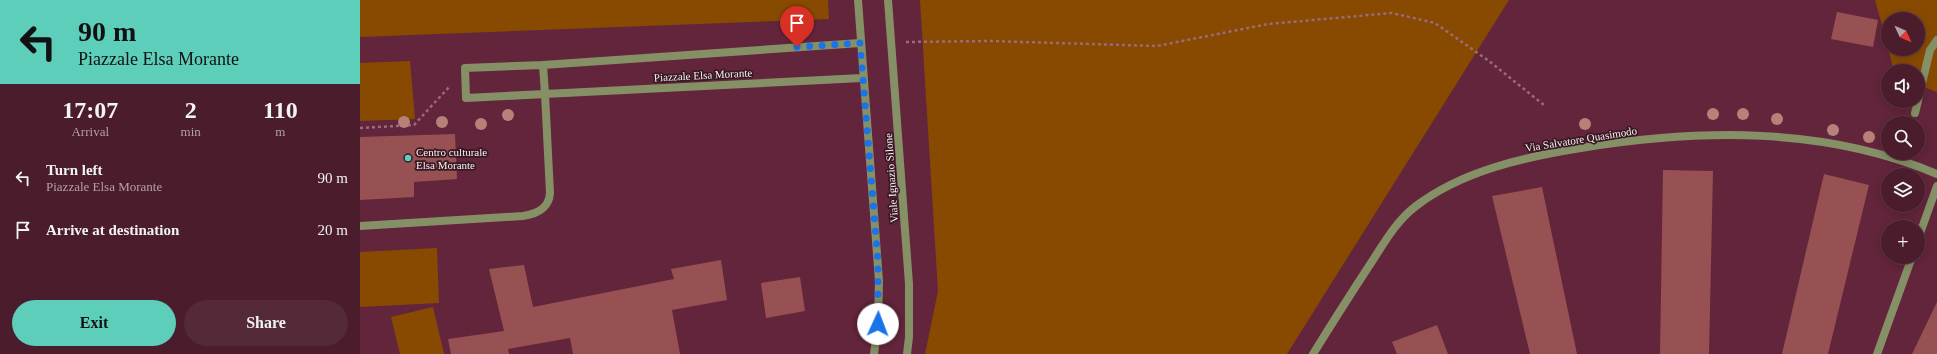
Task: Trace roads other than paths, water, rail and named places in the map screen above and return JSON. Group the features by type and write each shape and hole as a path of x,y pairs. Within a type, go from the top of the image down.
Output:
{"street":[{"name":"Viale Ignazio Silone","path":"858,0 862,78 879,282 878,324 874,354"},
{"name":"Viale Ignazio Silone","path":"888,0 909,284 909,337 907,354"},
{"path":"1925,71 1930,50 1937,40"},
{"name":"Piazzale Elsa Morante","path":"860,43 543,65 466,68 466,98 862,78"},
{"path":"360,226 530,215 546,205 550,193 546,94 543,65"},
{"path":"1915,113 1916,108"},
{"name":"Via Salvatore Quasimodo","path":"1312,354 1388,236 1403,218 1415,207 1443,188 1472,176 1517,161 1570,150 1648,139 1698,135 1743,135 1825,143 1884,156 1937,174"},
{"path":"1925,220 1937,186"},
{"path":"1877,354 1909,264"}],"place":[{"name":"Centro culturale Elsa Morante","path":"408,158"}]}
